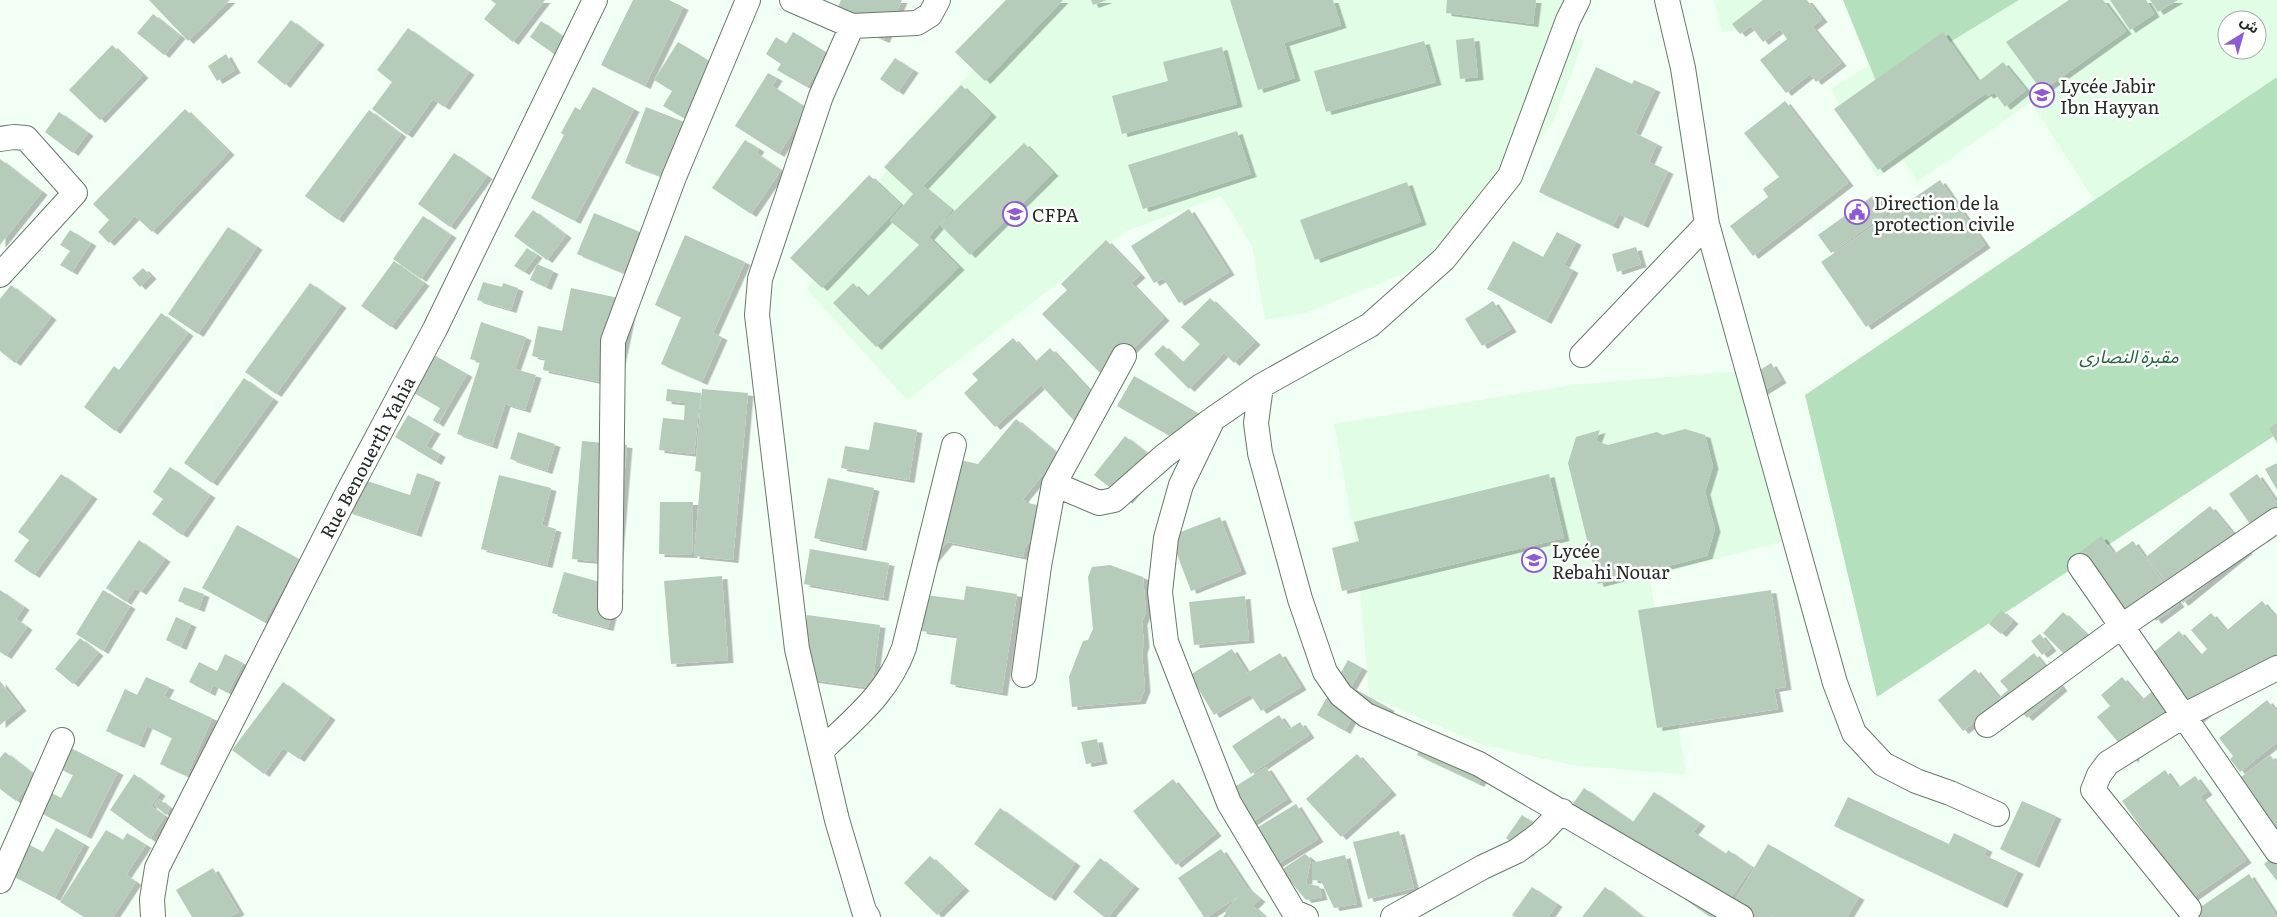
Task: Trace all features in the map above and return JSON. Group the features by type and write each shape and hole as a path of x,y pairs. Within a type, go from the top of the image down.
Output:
{"street":[{"name":"Rue Benouerth Yahia","path":"153,917 152,900 157,868 347,494 435,329 594,0"},
{"path":"610,607 613,341 674,177 748,0"},
{"path":"792,0 852,26 917,22 930,15 938,0"},
{"path":"1054,484 1099,503 1114,500 1164,456 1261,386 1370,325 1444,259 1510,176 1568,20 1578,0"},
{"path":"1667,0 1683,68 1707,224 1835,683 1854,733 1883,764 1916,781 1950,793 1997,814"},
{"path":"852,26 821,96 763,270 760,280 757,315 797,649 837,820 864,911 868,917"},
{"path":"0,139 26,138 75,193 0,275"},
{"path":"1582,355 1707,224"},
{"path":"1024,675 1039,566 1054,484 1124,356"},
{"path":"1261,386 1256,423 1260,454 1300,599 1325,672 1341,694 1366,715 1479,764 1741,917"},
{"path":"1213,419 1181,485 1166,538 1160,592 1166,642 1229,803 1294,912 1306,917"},
{"path":"821,751 883,690 897,669 904,648 954,445"},
{"path":"1987,724 2122,626 2277,520"},
{"path":"2080,566 2277,851"},
{"path":"2188,909 2093,790 2099,775 2108,763 2183,716 2277,668"},
{"path":"0,881 62,740"},
{"path":"1393,917 1483,867 1517,851 1540,834 1562,811"}],"shaded area":[{"name":"CFPA","path":"1025,0 1568,0 1562,35 1584,40 1553,122 1450,255 1306,313 1265,320 1252,246 1221,196 1124,232 907,400 807,289 905,143 978,65"},
{"path":"1714,0 1784,0 1737,30 1722,32"},
{"name":"Lycée Jabir Ibn Hayyan","path":"1843,0 2277,0 2277,77 2094,200 2031,102 1917,182 1904,160 1877,177 1831,89 1869,65"},
{"name":"Lycée Rebahi Nouar","path":"1764,369 1802,536 1649,577 1687,775 1571,765 1481,744 1369,696 1356,543 1334,424 1572,385"}],"green space":[{"path":"1843,0 2019,0 1878,86"},
{"name":"مقبرة النصارى","path":"2277,77 2277,434 1877,697 1805,395"}],"building":[{"path":"149,0 230,0 188,41"},
{"path":"491,0 545,0 513,42 484,19 496,4"},
{"path":"633,0 669,0 683,7 645,86 601,65"},
{"path":"841,0 902,0 884,40 833,18"},
{"path":"1006,0 1063,0 985,81 955,52"},
{"path":"1091,0 1107,0 1093,5"},
{"path":"1230,0 1333,0 1341,25 1284,43 1295,78 1258,90"},
{"path":"1447,0 1536,0 1533,24 1446,13"},
{"path":"1763,0 1807,0 1822,19 1812,27 1841,63 1816,82 1810,74 1786,93 1760,60 1787,39 1780,29 1763,42 1751,26 1740,34 1732,24"},
{"path":"2069,0 2103,0 2126,31 2042,91 2006,42"},
{"path":"2110,0 2146,0 2154,14 2130,30"},
{"path":"2150,0 2178,0 2158,12"},
{"path":"153,14 180,36 164,55 137,33"},
{"path":"291,20 319,42 285,85 257,62"},
{"path":"541,21 575,45 564,61 530,37"},
{"path":"408,28 469,72 444,107 433,99 407,135 372,109 392,82 377,70"},
{"path":"793,32 827,53 807,87 777,70 781,64 766,54 776,37 786,44"},
{"path":"1943,32 1978,82 2003,62 2026,90 2005,107 1994,92 1988,96 1986,93 1878,170 1834,109"},
{"path":"1474,38 1478,77 1460,79 1456,40"},
{"path":"1424,41 1436,82 1326,112 1314,71"},
{"path":"678,42 719,67 687,120 663,106 672,91 654,80"},
{"path":"112,45 143,75 100,120 69,90"},
{"path":"1222,47 1237,104 1122,134 1112,96 1168,81 1163,62"},
{"path":"226,54 235,70 217,81 208,66"},
{"path":"895,58 913,70 898,92 880,79"},
{"path":"1596,67 1632,84 1634,80 1655,89 1635,133 1657,144 1649,162 1668,171 1643,225 1619,214 1613,226 1539,192"},
{"path":"768,73 777,78 772,86 807,108 779,154 735,126"},
{"path":"961,85 991,114 923,186 952,210 929,237 959,267 876,347 833,303 853,283 867,297 919,245 890,221 913,194 884,167"},
{"path":"593,87 634,109 575,221 531,198 564,135 561,133 575,107 580,110"},
{"path":"1785,101 1848,183 1753,256 1730,226 1768,197 1763,189 1779,177 1744,133"},
{"path":"646,107 692,125 671,180 625,163"},
{"path":"185,109 229,152 152,232 135,216 109,243 98,232 109,220 93,204"},
{"path":"369,110 401,134 338,220 305,196"},
{"path":"59,112 88,133 73,153 45,132"},
{"path":"1237,131 1251,174 1143,209 1128,165"},
{"path":"745,140 759,149 756,153 781,170 751,214 712,188"},
{"path":"1024,143 1053,173 970,255 940,225"},
{"path":"454,153 487,176 450,227 418,204"},
{"path":"0,159 42,192 0,245"},
{"path":"869,175 901,205 822,288 790,258"},
{"path":"1940,180 1985,245 1866,327 1821,262"},
{"path":"1407,182 1421,222 1315,260 1300,220"},
{"path":"1874,195 1887,213 1831,253 1818,235"},
{"path":"1189,209 1229,272 1179,303 1163,278 1154,283 1131,246"},
{"path":"533,210 566,235 547,260 514,236"},
{"path":"594,213 652,237 635,278 577,254"},
{"path":"423,216 451,235 421,279 393,259"},
{"path":"228,227 257,247 198,334 168,314"},
{"path":"70,230 91,243 72,272 60,265 70,251 60,245"},
{"path":"1557,232 1576,242 1564,265 1573,270 1546,321 1487,289 1513,241 1543,257"},
{"path":"685,235 745,262 713,333 722,337 702,382 661,364 681,317 655,305"},
{"path":"1106,240 1140,275 1131,283 1164,318 1104,377 1042,314 1067,290 1061,284"},
{"path":"1636,247 1641,264 1617,272 1612,254"},
{"path":"527,248 537,255 524,272 514,266"},
{"path":"394,261 424,283 391,327 361,306"},
{"path":"537,264 553,271 546,287 530,280"},
{"path":"143,268 151,276 140,287 132,278"},
{"path":"483,282 502,287 503,283 518,288 511,310 477,300"},
{"path":"310,283 341,305 276,394 245,372"},
{"path":"11,285 51,317 15,363 0,351 0,299"},
{"path":"571,288 633,301 615,385 543,370 545,359 532,356 538,326 562,331"},
{"path":"1210,298 1255,342 1234,363 1224,353 1189,389 1154,354 1163,345 1182,363 1200,344 1181,327"},
{"path":"1493,301 1511,329 1482,346 1465,319"},
{"path":"161,313 188,333 115,431 84,407 114,366 119,370"},
{"path":"481,322 526,337 515,369 536,375 525,410 505,404 492,446 457,434 480,362 470,359"},
{"path":"1013,338 1035,362 1050,348 1099,401 1076,423 1041,385 995,427 964,393 978,380 972,374"},
{"path":"430,353 467,374 438,424 433,420 440,408 409,390"},
{"path":"1771,363 1781,380 1762,392 1752,375"},
{"path":"1134,376 1215,423 1198,452 1117,406"},
{"path":"244,378 273,399 212,483 184,463"},
{"path":"667,389 701,393 694,454 659,450 663,418 684,420 685,403 666,401"},
{"path":"702,389 748,393 733,560 694,556 701,472 695,471"},
{"path":"408,415 435,431 426,446 440,454 436,462 395,437"},
{"path":"1016,419 1059,455 1023,499 1027,503 1043,506 1037,532 1025,548 1023,557 947,542 930,563 950,458 978,464"},
{"path":"874,422 917,430 909,480 841,468 845,446 869,450"},
{"path":"2277,423 2277,443 2269,428"},
{"path":"1685,429 1705,435 1713,466 1705,492 1715,529 1707,556 1598,584 1568,463 1576,437 1600,430 1596,441 1608,445 1657,432 1663,435"},
{"path":"518,432 555,444 547,471 510,459"},
{"path":"1125,436 1158,462 1127,501 1094,475"},
{"path":"582,441 627,445 617,563 572,559"},
{"path":"2277,463 2277,490 2265,469"},
{"path":"170,467 210,495 182,535 152,514 163,499 153,492"},
{"path":"417,473 435,479 416,534 347,511 358,478 410,495"},
{"path":"61,474 92,496 34,575 14,561 29,540 18,532"},
{"path":"1549,474 1564,538 1342,591 1332,548 1359,541 1354,522"},
{"path":"2257,474 2277,503 2277,528 2261,540 2229,494"},
{"path":"499,475 551,488 542,525 556,529 547,565 481,549"},
{"path":"828,478 874,488 861,548 814,538"},
{"path":"660,502 693,502 692,555 659,554"},
{"path":"2210,506 2247,551 2183,603 2146,557"},
{"path":"1220,517 1241,571 1191,591 1170,536"},
{"path":"237,525 299,559 264,622 202,588"},
{"path":"2101,536 2114,554 2133,541 2179,604 2156,621 2139,598 2119,613 2076,555"},
{"path":"139,540 165,559 141,592 135,588 126,602 106,588"},
{"path":"810,549 889,563 883,598 804,584"},
{"path":"1110,565 1143,577 1146,612 1142,622 1145,689 1140,701 1072,707 1069,677 1083,641 1088,640 1093,629 1088,577 1092,567"},
{"path":"564,572 618,587 608,628 552,613"},
{"path":"722,576 728,660 671,664 664,581"},
{"path":"966,586 1017,594 1002,693 950,684 957,636 921,631 926,595 964,600"},
{"path":"184,587 204,594 199,609 178,601"},
{"path":"0,590 24,607 16,619 27,627 6,656 0,652"},
{"path":"103,590 130,606 103,651 76,634"},
{"path":"1771,590 1786,687 1774,689 1778,709 1657,728 1638,610"},
{"path":"1245,596 1249,640 1194,645 1189,602"},
{"path":"2262,601 2277,619 2277,654 2181,734 2163,712 2140,732 2133,760 2097,717 2110,706 2101,695 2122,677 2142,700 2168,678 2149,656 2179,631 2200,656 2207,649 2191,630 2211,613 2226,631"},
{"path":"2001,610 2013,621 2001,634 1989,624"},
{"path":"2063,612 2093,641 2072,662 2043,633"},
{"path":"807,615 880,625 872,688 799,678"},
{"path":"176,617 191,624 181,647 166,640"},
{"path":"2040,634 2051,648 2042,655 2031,641"},
{"path":"80,638 98,653 73,684 55,669"},
{"path":"1232,649 1247,673 1280,653 1301,687 1261,711 1250,694 1214,715 1190,675"},
{"path":"2034,653 2062,688 2027,718 2021,711 1978,719 1963,731 1938,700 1975,669 1999,698 2008,690 2000,681"},
{"path":"225,654 243,663 228,693 213,685 210,693 189,682 199,662 217,671"},
{"path":"1348,660 1362,668 1351,687 1389,708 1382,721 1358,707 1345,731 1317,715"},
{"path":"146,677 169,687 164,696 212,718 187,776 160,764 172,738 147,726 139,745 106,731 125,689 137,695"},
{"path":"0,681 21,708 0,725"},
{"path":"283,682 330,717 299,759 283,748 264,774 232,750"},
{"path":"2267,700 2277,712 2277,742 2240,772 2230,759 2233,756 2219,738"},
{"path":"1279,715 1289,729 1300,722 1309,735 1251,774 1232,746"},
{"path":"1425,738 1487,767 1479,784 1417,755"},
{"path":"1097,739 1102,761 1086,764 1081,742"},
{"path":"71,748 118,772 86,836 39,812 50,792 61,798 73,775 60,769"},
{"path":"5,752 36,776 16,801 0,789 0,758"},
{"path":"1357,754 1391,792 1341,837 1306,799"},
{"path":"2270,755 2277,764 2277,842 2228,787"},
{"path":"1266,767 1287,799 1248,825 1243,817 1249,812 1233,788"},
{"path":"2165,770 2178,788 2195,776 2207,792 2200,797 2246,860 2189,900 2146,841 2149,839 2122,801"},
{"path":"134,774 160,793 151,806 165,816 150,839 110,810"},
{"path":"1173,779 1216,833 1176,865 1133,811"},
{"path":"1584,788 1633,822 1654,792 1700,823 1693,832 1726,854 1728,850 1752,867 1718,917 1710,917 1617,852 1614,857 1561,821"},
{"path":"1848,797 1949,844 1954,833 1987,849 1984,855 2018,871 2002,905 1834,826"},
{"path":"159,799 170,808 166,815 154,805"},
{"path":"2022,801 2056,816 2034,865 2000,849"},
{"path":"1296,804 1318,839 1271,868 1250,832"},
{"path":"1000,808 1075,863 1050,898 974,844"},
{"path":"1522,815 1535,824 1528,854 1506,838"},
{"path":"56,828 84,844 55,898 11,875 28,844 43,852"},
{"path":"106,830 123,840 127,833 146,845 126,875 136,882 113,917 84,917 60,902"},
{"path":"1399,831 1414,888 1368,899 1353,842"},
{"path":"1768,844 1859,897 1847,917 1775,917 1771,915 1770,917 1744,917 1730,909"},
{"path":"1221,849 1247,888 1260,899 1253,906 1265,917 1223,917 1226,913 1225,911 1239,896 1207,917 1204,917 1178,878"},
{"path":"1305,854 1311,859 1306,884 1319,886 1322,897 1306,900 1281,870"},
{"path":"2277,854 2277,881 2264,864"},
{"path":"1345,855 1357,904 1334,908 1321,881 1312,880 1312,863"},
{"path":"930,856 964,888 937,915 904,883"},
{"path":"1100,858 1134,886 1108,917 1104,917 1073,892"},
{"path":"213,868 239,912 229,917 192,917 176,890"},
{"path":"2249,874 2277,917 2186,917"},
{"path":"1532,887 1557,904 1548,917 1515,917 1512,915"},
{"path":"1605,887 1643,917 1582,917"}],"place":[{"name":"Lycée Jabir Ibn Hayyan","path":"2042,95"},
{"name":"Direction de la protection civile","path":"1857,212"},
{"name":"CFPA","path":"1015,214"},
{"name":"Lycée Rebahi Nouar","path":"1534,560"}]}
